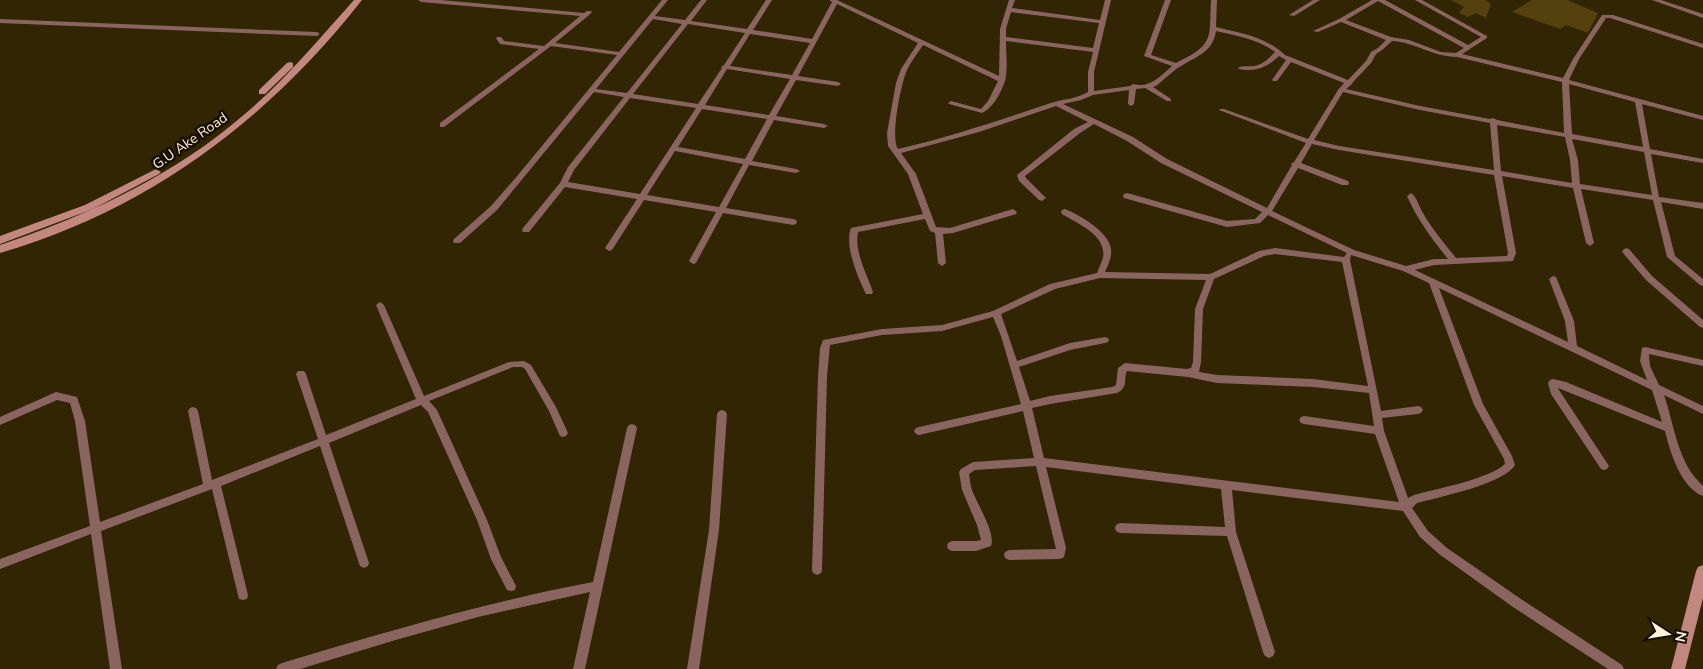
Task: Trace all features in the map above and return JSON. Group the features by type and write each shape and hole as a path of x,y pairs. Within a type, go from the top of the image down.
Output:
{"main road":[{"path":"0,240 89,207 178,159 212,135 257,97 348,0"},
{"name":"G.U Ake Road","path":"0,249 48,232 110,206 148,186 193,157 242,120 279,88 358,0"},
{"path":"1678,669 1702,575"}],"street":[{"path":"421,0 588,13 548,46 442,125"},
{"path":"457,241 494,208 665,0"},
{"path":"526,230 563,184 571,169 704,0"},
{"path":"609,248 643,198 724,67 770,0"},
{"path":"952,103 982,111 991,102 1002,80 1004,29 1011,10 1012,0"},
{"path":"1091,93 1091,72 1095,50 1108,0"},
{"path":"1168,0 1147,56 1178,65"},
{"path":"896,152 951,140 1057,104 1086,97 1091,93 1133,86 1146,86 1159,82 1178,65 1190,59 1210,44 1215,29 1214,0"},
{"path":"1292,14 1317,0"},
{"path":"1316,31 1341,20 1376,0"},
{"path":"1381,0 1467,48"},
{"path":"1418,0 1485,37 1457,55"},
{"path":"1655,0 1703,16"},
{"path":"693,260 721,212 833,1 1002,80"},
{"path":"1011,10 1103,22"},
{"path":"1590,243 1576,186 1574,160 1568,136 1565,81 1576,59 1604,16 1611,16 1703,46"},
{"path":"650,17 812,40"},
{"path":"1341,20 1390,39 1404,40 1444,54 1457,55 1565,81 1703,118"},
{"path":"0,21 317,34"},
{"path":"1215,29 1246,36 1274,47 1290,59 1350,83"},
{"path":"500,38 502,42 509,44 621,54"},
{"path":"1003,39 1095,50"},
{"path":"1127,196 1227,224 1257,221 1269,210 1308,141 1341,90 1369,62 1373,53 1380,50 1390,39"},
{"path":"920,43 904,68 893,111 891,132 892,146 912,174 933,229 939,231 975,225 1012,212"},
{"path":"1241,68 1255,70 1260,68 1279,52"},
{"path":"1275,80 1290,59"},
{"path":"724,67 838,84"},
{"path":"1131,104 1133,86"},
{"path":"1146,86 1169,100"},
{"path":"592,90 824,126"},
{"path":"1341,90 1420,108 1493,120 1703,161"},
{"path":"1638,101 1656,199 1671,257 1703,283"},
{"path":"1057,104 1130,139 1164,161 1269,210 1348,256 1379,431 1406,508 1424,534 1443,551 1517,603 1618,669"},
{"path":"1222,110 1308,141 1384,157 1703,206"},
{"path":"1406,269 1418,264 1510,259 1512,253 1498,175 1493,120"},
{"path":"1042,198 1022,179 1021,175 1077,131 1094,121"},
{"path":"674,149 796,171"},
{"path":"1295,164 1345,183"},
{"path":"563,184 721,212 792,222"},
{"path":"1411,196 1433,235 1454,261"},
{"path":"1065,212 1098,234 1106,242 1107,257 1100,275"},
{"path":"869,292 853,244 852,235 854,230 927,216"},
{"path":"939,231 942,263"},
{"path":"817,570 824,344 829,340 882,332 942,328 996,313 1053,286 1100,275 1210,277 1262,253 1275,251 1348,256 1406,269 1703,410"},
{"path":"1626,251 1649,278 1703,325"},
{"path":"1188,373 1195,370 1197,362 1199,309 1210,277"},
{"path":"1553,279 1571,325 1572,348"},
{"path":"1406,508 1414,499 1487,478 1508,469 1510,465 1479,404 1432,281"},
{"path":"380,304 421,399 432,410 482,520 496,559 511,586"},
{"path":"996,313 1026,405 1061,548 1060,554 1009,555"},
{"path":"1014,365 1049,355 1069,346 1105,340"},
{"path":"1703,363 1645,350 1643,356 1646,372 1657,389 1667,428 1682,467 1696,487 1703,492"},
{"path":"0,564 322,441 503,366 524,364 553,410 563,433"},
{"path":"919,431 975,419 1026,405 1114,390 1120,387 1121,370 1125,367 1188,373 1217,379 1313,383 1373,390"},
{"path":"301,374 364,563"},
{"path":"1604,466 1554,391 1553,383 1563,385 1667,428"},
{"path":"0,421 56,396 74,400 80,421 94,528 116,669"},
{"path":"1376,415 1418,410"},
{"path":"193,411 211,484 243,595"},
{"path":"693,669 714,524 722,414"},
{"path":"1304,420 1379,431"},
{"path":"579,669 632,428"},
{"path":"952,546 976,546 987,543 978,511 964,482 964,472 973,466 1041,462 1406,508"},
{"path":"1226,484 1231,532 1269,652"},
{"path":"1120,528 1231,532"},
{"path":"282,669 366,643 531,599 597,586"}],"shaded area":[{"path":"1451,0 1485,0 1491,4 1486,18 1476,13 1468,17 1459,13 1464,7"},
{"path":"1532,0 1567,0 1598,13 1588,33 1566,25 1560,29 1512,12"}]}
